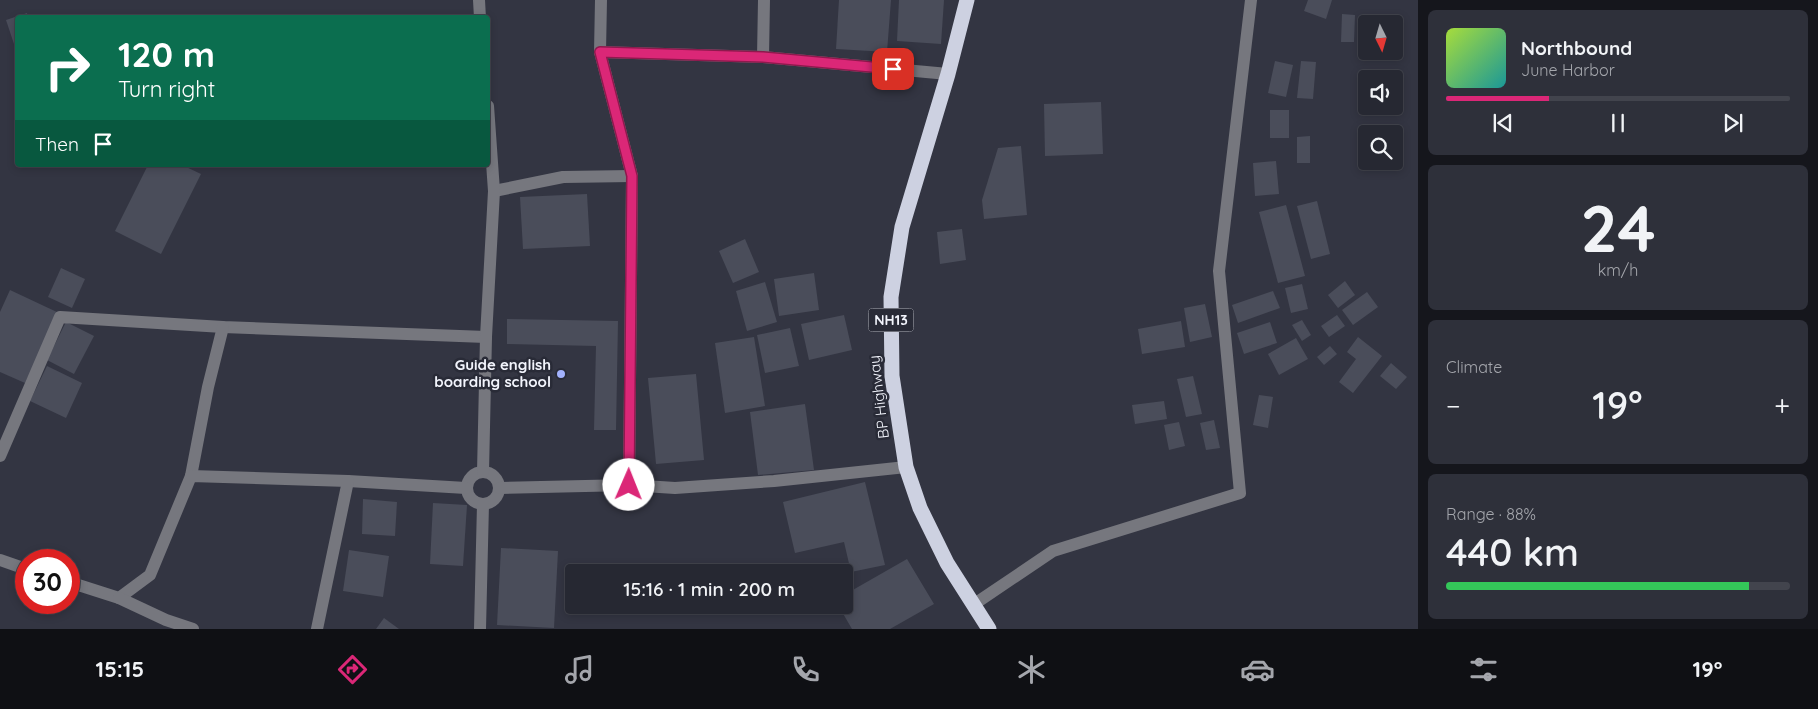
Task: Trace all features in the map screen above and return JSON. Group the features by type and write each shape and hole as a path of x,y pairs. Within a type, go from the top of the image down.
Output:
{"highway":[{"name":"BP Highway","path":"967,0 948,74 902,227 890,296 892,376 906,467 920,508 947,563 988,629"}],"street":[{"path":"479,0 480,15"},
{"path":"601,0 600,52 632,176 629,485"},
{"path":"763,57 764,0"},
{"path":"973,605 1053,551 1240,493 1219,271 1251,0"},
{"path":"600,52 763,57 948,74"},
{"path":"483,472 486,337 494,191 490,134"},
{"path":"494,191 563,177 632,176"},
{"path":"0,456 60,318 223,328 486,337"},
{"path":"119,598 150,575 191,476 208,387 223,328"},
{"path":"500,488 629,485 675,488 774,481 906,467"},
{"path":"478,472 489,472 497,478 500,488 497,498 488,504 478,504 470,498 466,488 470,478 478,472"},
{"path":"191,476 348,481 466,488"},
{"path":"317,629 348,481"},
{"path":"480,629 483,504"},
{"path":"0,560 15,565"},
{"path":"80,586 119,598 166,620 192,629"}],"building":[{"path":"839,0 891,0 887,52 836,49"},
{"path":"899,0 944,0 941,44 897,41"},
{"path":"1308,0 1332,0 1326,19 1304,11"},
{"path":"1342,14 1355,15 1354,42 1341,42"},
{"path":"15,17 15,47 6,20"},
{"path":"1275,61 1293,65 1286,97 1268,93"},
{"path":"1301,61 1316,62 1313,99 1297,98"},
{"path":"1101,102 1103,154 1045,156 1044,104"},
{"path":"1270,110 1289,110 1289,138 1270,138"},
{"path":"1310,136 1310,163 1297,163 1297,137"},
{"path":"1021,146 1027,215 984,219 982,200 998,148"},
{"path":"1276,161 1279,194 1255,196 1253,163"},
{"path":"147,167 186,167 201,174 161,254 115,231"},
{"path":"587,194 590,246 523,249 520,197"},
{"path":"1317,201 1330,254 1311,259 1297,206"},
{"path":"1286,205 1305,276 1278,283 1259,212"},
{"path":"962,229 966,260 940,264 937,232"},
{"path":"745,239 759,272 733,283 719,251"},
{"path":"61,268 85,279 72,308 48,297"},
{"path":"814,273 819,310 779,316 774,279"},
{"path":"1345,281 1355,295 1338,308 1328,295"},
{"path":"765,282 777,322 747,331 736,291"},
{"path":"1302,284 1308,309 1291,313 1285,288"},
{"path":"10,290 59,313 25,383 0,372 0,312"},
{"path":"1273,291 1280,308 1238,323 1232,305"},
{"path":"1367,292 1378,307 1353,325 1342,310"},
{"path":"1205,304 1212,337 1190,342 1184,308"},
{"path":"844,315 852,350 809,360 801,324"},
{"path":"1337,315 1345,326 1329,337 1321,326"},
{"path":"507,319 618,321 616,430 594,430 596,346 507,344"},
{"path":"1302,320 1311,335 1302,341 1292,325"},
{"path":"1181,321 1185,347 1142,354 1138,329"},
{"path":"66,322 94,336 74,374 47,360"},
{"path":"1270,322 1277,343 1244,354 1237,333"},
{"path":"790,328 799,366 765,373 757,335"},
{"path":"754,337 765,406 725,413 715,343"},
{"path":"1358,337 1382,356 1353,393 1339,382 1356,359 1347,352"},
{"path":"1296,338 1308,359 1279,375 1268,354"},
{"path":"1330,346 1337,354 1324,365 1317,357"},
{"path":"1391,363 1407,377 1396,389 1380,376"},
{"path":"47,366 82,383 66,418 30,401"},
{"path":"696,374 704,460 656,464 648,378"},
{"path":"1193,376 1202,414 1186,417 1177,379"},
{"path":"1259,395 1273,397 1268,428 1253,425"},
{"path":"1164,401 1167,419 1135,424 1132,405"},
{"path":"805,404 814,470 758,475 750,412"},
{"path":"1214,420 1220,448 1206,450 1200,423"},
{"path":"1179,422 1185,446 1169,450 1164,425"},
{"path":"865,482 885,565 853,572 853,564 849,564 844,542 795,553 783,502"},
{"path":"363,499 397,502 395,536 362,534"},
{"path":"433,503 467,505 463,566 430,564"},
{"path":"501,548 558,551 554,628 497,625"},
{"path":"349,550 389,556 383,597 343,591"},
{"path":"907,559 934,604 890,629 852,629 843,614 853,614 853,590"},
{"path":"384,618 399,629 376,629"}],"place":[{"name":"Guide english boarding school","path":"561,374"}],"route":[{"path":"629,485 632,176 600,52 763,57 893,69"}]}
